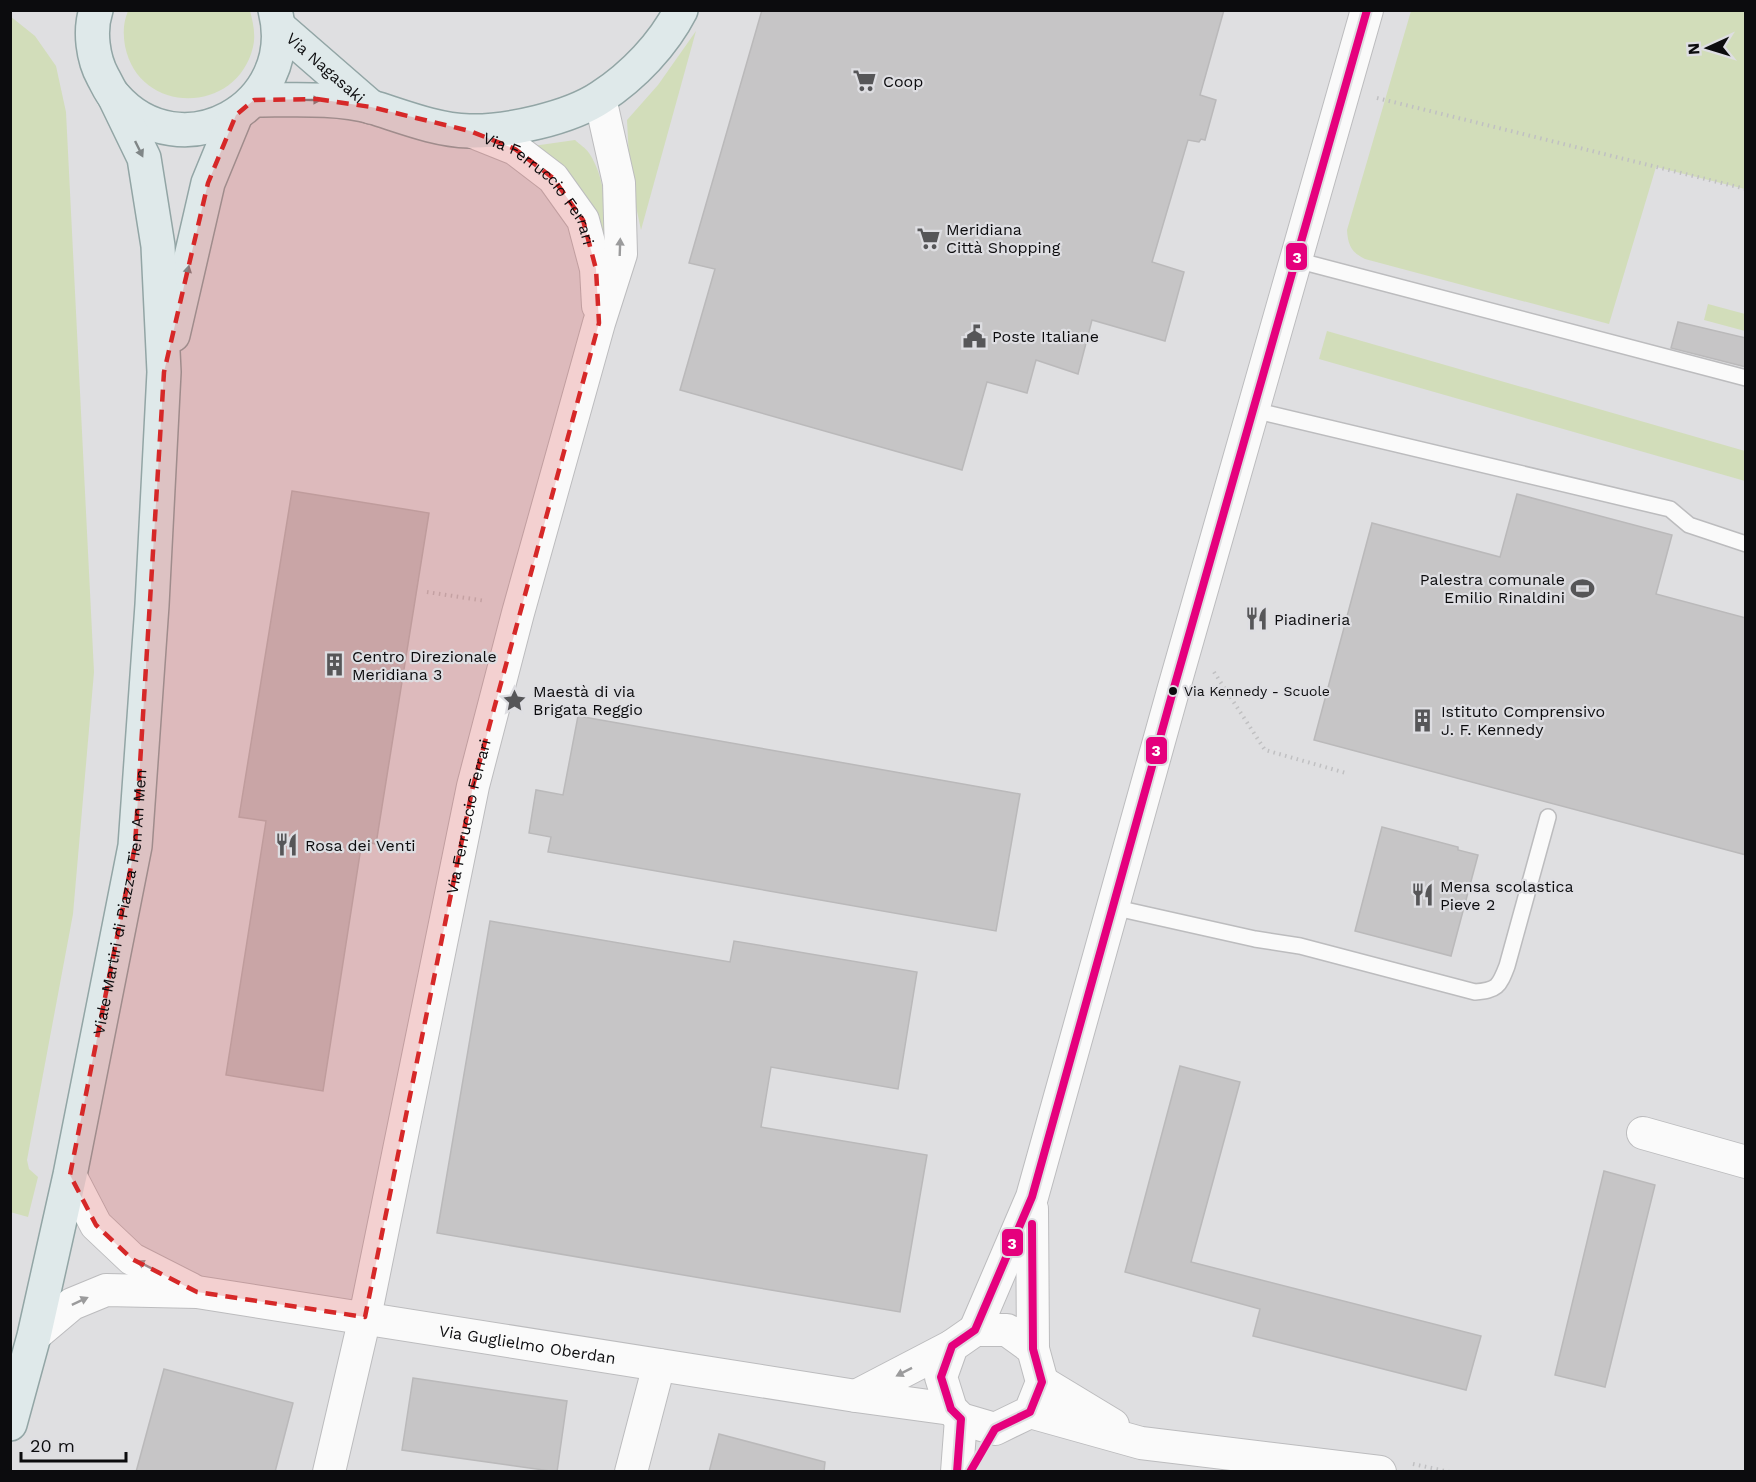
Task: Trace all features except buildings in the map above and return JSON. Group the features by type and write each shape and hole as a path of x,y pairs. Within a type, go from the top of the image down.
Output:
{"main road":[{"name":"Via Ferruccio Ferrari","path":"470,131 540,122 600,98 648,57 681,10"},
{"name":"Viale Martiri di Piazza Tien An Men","path":"10,1424 34,1336 70,1175 135,846 152,605 164,372 158,246 144,158 98,68 88,19"},
{"name":"Via Nagasaki","path":"277,19 371,106"},
{"name":"Viale Martiri di Piazza Tien An Men","path":"164,372 208,183 245,108 266,85 274,66 279,47 277,19"},
{"name":"Viale Martiri di Piazza Tien An Men","path":"114,96 134,114 158,126 184,130 211,126 245,108"},
{"name":"Via Nagasaki","path":"245,108 317,99 371,106 414,121 470,131"}],"street":[{"path":"957,1472 956,1414 940,1377 963,1338 1032,1197 1367,10"},
{"name":"Via Ferruccio Ferrari","path":"329,1472 365,1317 473,786 512,635 599,323 621,254 620,183 600,98"},
{"name":"Via Ferruccio Ferrari","path":"470,131 515,149 553,178 584,220 596,268 599,323"},
{"path":"1643,1133 1746,1162"},
{"name":"Via Guglielmo Oberdan","path":"70,1175 96,1225 132,1259 197,1292"},
{"path":"1030,1412 1042,1382 1033,1349 1032,1197"},
{"name":"Via Guglielmo Oberdan","path":"34,1336 72,1304 106,1290 197,1292 856,1396 956,1414 995,1429"},
{"path":"856,1396 963,1338 1007,1330 1033,1349"},
{"path":"631,1472 659,1365"},
{"path":"1042,1382 1141,1443"},
{"path":"970,1472 995,1429 1030,1412 1141,1443 1379,1469"}],"lane":[{"path":"1296,260 1746,378"},
{"path":"1253,410 1670,509 1689,525 1746,544"},
{"path":"1113,908 1255,939 1300,946 1475,992 1491,991 1501,981 1507,966 1548,817"}],"path":[{"path":"1374,97 1746,189"},
{"path":"427,592 493,602"},
{"path":"1208,679 1211,669 1265,750 1346,773"},
{"path":"1379,1469 1450,1472"}],"highlighted area":[{"path":"317,99 371,107 470,131 515,149 553,178 583,220 596,269 599,323 473,786 365,1317 197,1292 132,1259 96,1225 70,1175 135,846 164,372 208,183 236,115 254,100"}],"green space":[{"path":"128,11 250,11 254,33 253,47 243,69 228,85 209,95 188,98 167,95 149,85 134,69 124,42 124,24"},
{"path":"1411,11 1745,11 1745,189 1656,167 1609,324 1365,259 1356,254 1351,247 1347,230"},
{"path":"10,16 35,36 56,66 66,112 94,672 73,914 27,1160 29,1169 38,1177 28,1217 10,1212"},
{"path":"696,31 641,230 630,178 627,120 658,85"},
{"path":"575,140 589,153 601,180 605,210 606,270 533,146"},
{"path":"1708,304 1745,314 1745,331 1704,320"},
{"path":"1327,331 1745,451 1745,481 1319,359"}],"transit line":[{"name":"3","path":"957,1472 961,1419 951,1409 941,1377 952,1346 975,1330 1032,1197 1367,10"},
{"name":"3","path":"970,1472 995,1429 1030,1412 1042,1382 1033,1349 1032,1224"}],"place":[{"name":"Coop","path":"865,81"},
{"name":"Meridiana Città Shopping","path":"928,238"},
{"name":"Poste Italiane","path":"974,336"},
{"name":"Palestra comunale Emilio Rinaldini","path":"1583,588"},
{"name":"Piadineria","path":"1256,619"},
{"name":"Centro Direzionale Meridiana 3","path":"334,665"},
{"name":"Via Kennedy - Scuole","path":"1173,691"},
{"name":"Maestà di via Brigata Reggio","path":"515,700"},
{"name":"Istituto Comprensivo J. F. Kennedy","path":"1423,720"},
{"name":"Rosa dei Venti","path":"287,845"},
{"name":"Mensa scolastica Pieve 2","path":"1422,895"}]}
